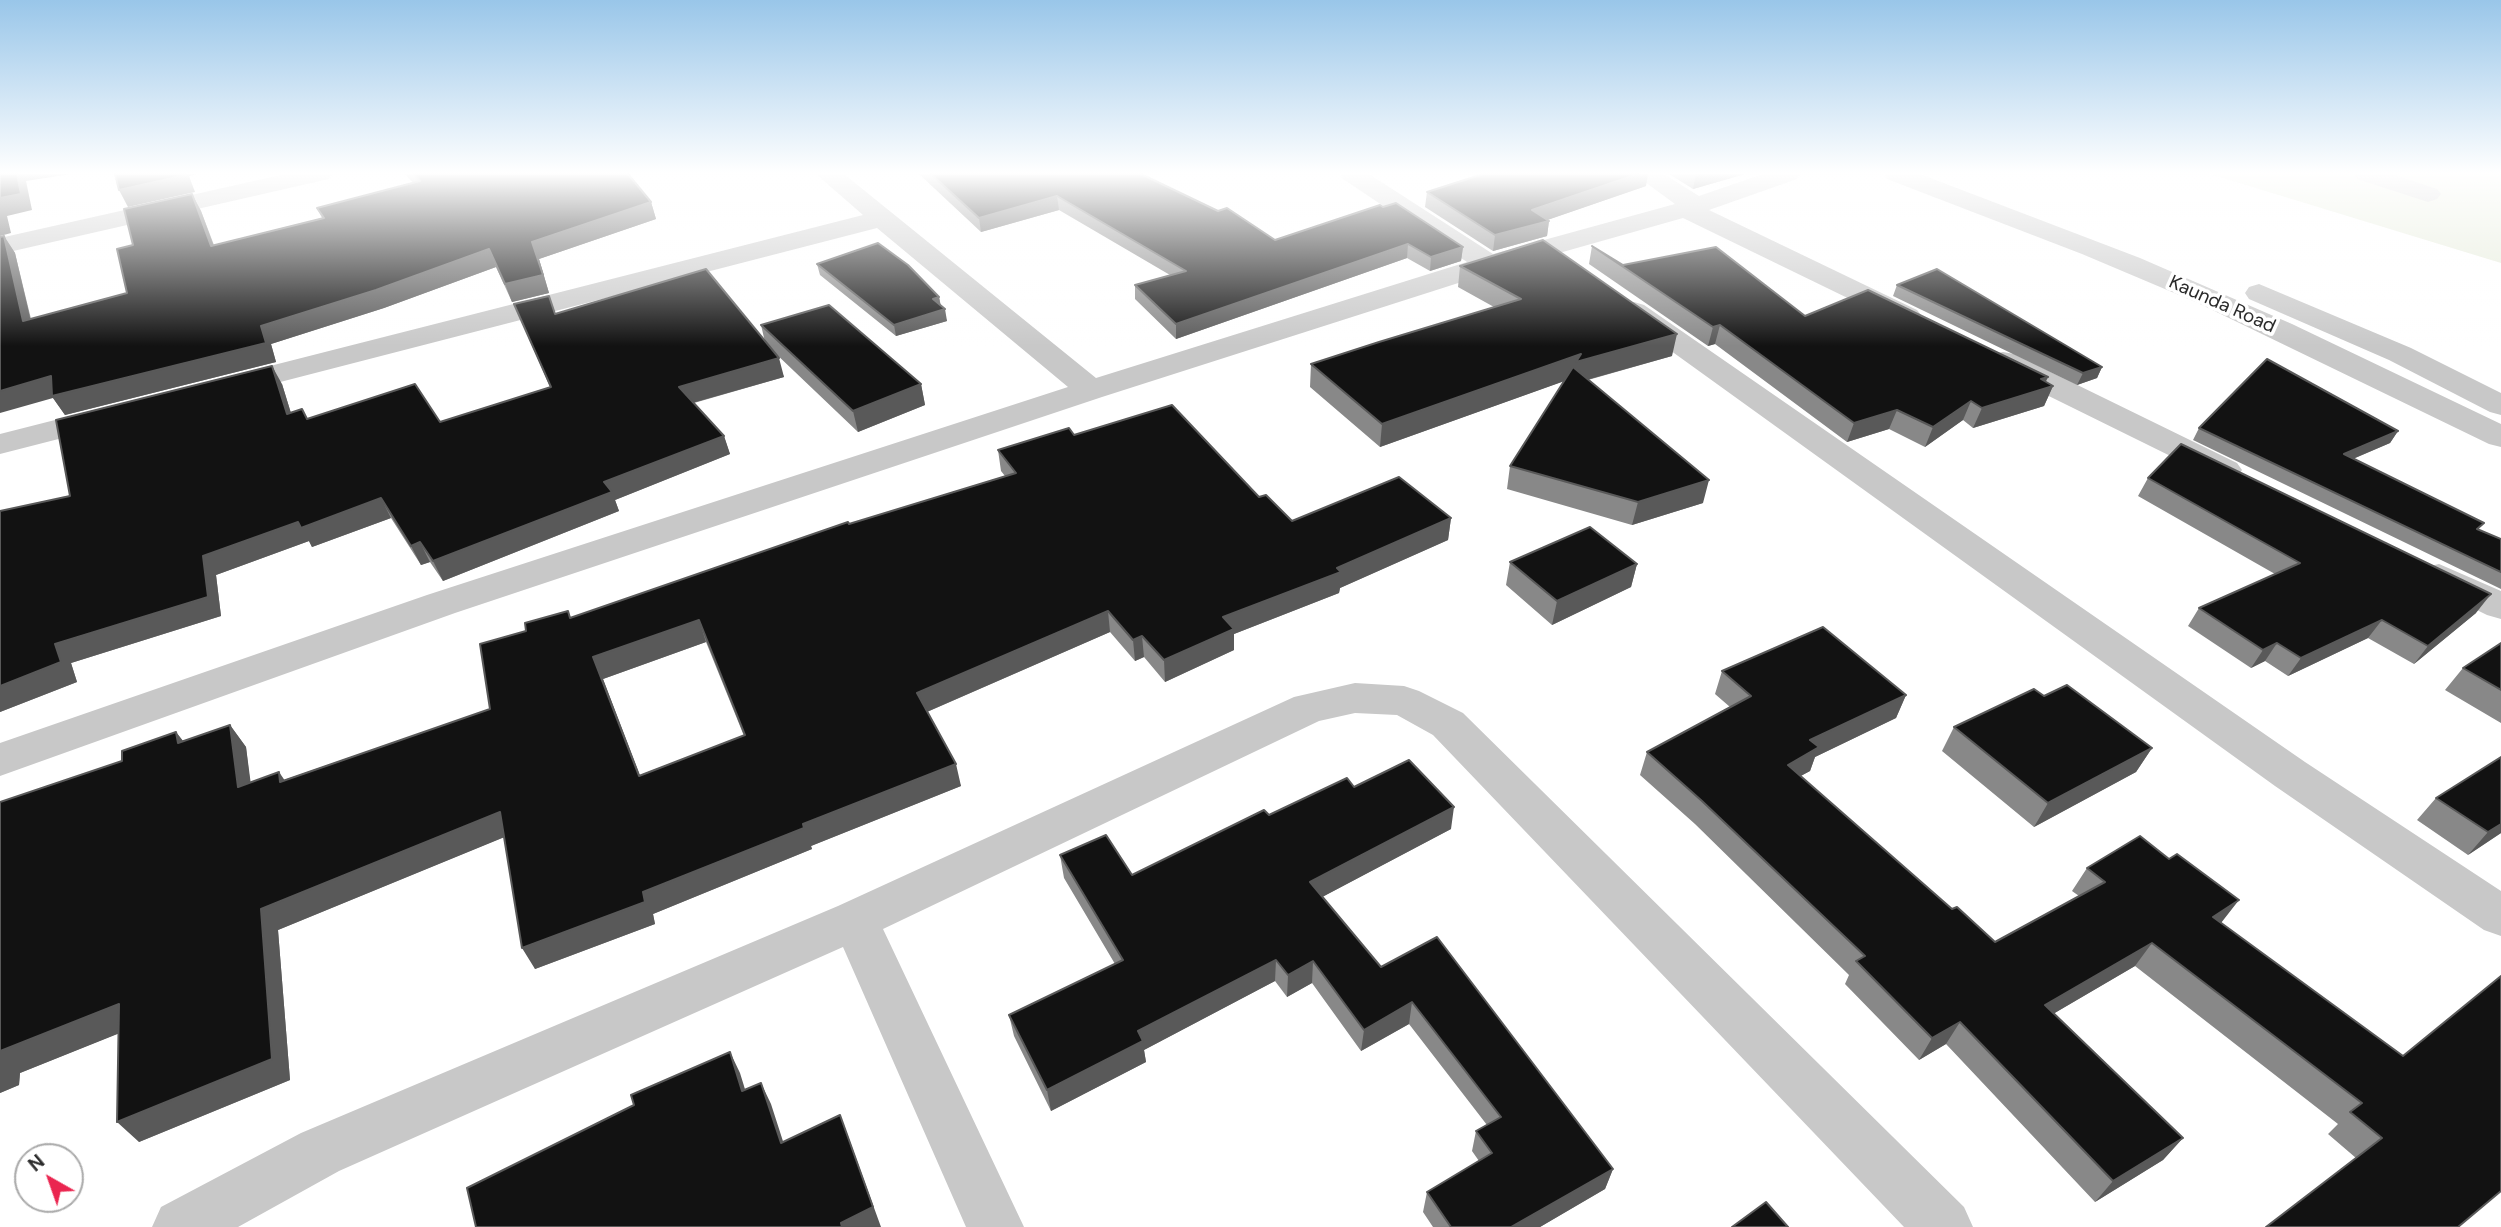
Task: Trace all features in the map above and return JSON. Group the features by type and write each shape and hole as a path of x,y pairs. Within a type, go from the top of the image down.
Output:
{"street":[{"path":"0,246 66,231"},
{"path":"195,395 832,231"},
{"path":"895,231 1091,390"},
{"path":"1439,231 1489,264"},
{"path":"0,760 441,604 1091,390 1489,264 1604,231"},
{"path":"1739,231 1928,326"},
{"name":"Kaunda Road","path":"2050,231 2208,298 2386,380 2501,437"},
{"path":"2108,231 2400,354 2501,405"},
{"path":"1544,248 2290,774 2501,916"},
{"path":"1977,349 2256,485"},
{"path":"0,444 143,408"},
{"path":"2415,564 2501,606"},
{"path":"181,1227 320,1152 855,920 1309,708 1355,698 1404,701 1448,724 1944,1227"},
{"path":"855,920 995,1227"}],"green space":[{"path":"2397,231 2501,231 2501,263"}],"building":[{"path":"130,231 206,231 211,246 270,231 564,231 532,242 543,275 505,284 489,249 376,290 261,326 266,343 52,396 51,376 0,391 0,237 4,236 23,321 127,293 117,249 133,245"},
{"path":"1118,231 1262,231 1275,240 1301,231 1439,231 1463,247 1431,257 1408,244 1176,324 1135,285 1186,271"},
{"path":"1489,231 1509,231 1495,235"},
{"path":"1543,240 1677,334 1576,362 1581,354 1382,424 1311,364 1521,299 1460,266"},
{"path":"878,243 908,265 939,297 933,299 945,309 894,325 817,264"},
{"path":"1592,246 1623,265 1716,247 1805,316 1868,290 2048,377 2041,379 2053,386 1982,408 1971,401 1933,427 1897,410 1854,423 1720,325 1713,327"},
{"path":"706,269 779,358 679,387 724,436 604,482 612,492 433,561 420,542 411,546 381,498 301,528 298,522 203,556 208,597 55,644 61,662 0,686 0,511 70,496 56,420 272,366 287,414 302,409 307,419 415,384 440,422 551,387 514,304 549,296 555,314"},
{"path":"1937,269 2102,367 2083,373 1897,285"},
{"path":"829,305 921,384 853,411 761,325"},
{"path":"2267,359 2398,431 2344,454 2484,523 2477,529 2501,539 2501,572 2199,428"},
{"path":"1573,367 1709,480 1638,502 1510,466"},
{"path":"1172,405 1259,497 1266,495 1292,521 1399,477 1451,518 1337,568 1341,572 1223,617 1234,629 1164,660 1142,636 1133,640 1108,611 917,693 956,764 803,824 804,828 643,892 645,902 522,948 500,812 261,909 272,1059 117,1122 119,1004 0,1051 0,802 122,761 122,751 176,732 178,743 230,725 238,787 279,772 280,782 490,709 480,644 526,631 525,623 568,611 570,618 848,522 849,524 1016,473 998,450 1069,428 1074,435","holes":["699,620 745,735 639,776 593,657"]},
{"path":"2181,444 2491,594 2428,646 2382,620 2301,658 2277,643 2263,650 2199,608 2300,563 2148,478"},
{"path":"1590,527 1637,564 1557,601 1510,562"},
{"path":"1823,627 1906,695 1810,740 1819,747 1788,765 1952,909 1957,907 1995,942 2105,882 2087,868 2140,836 2169,859 2177,854 2239,900 2213,917 2403,1056 2501,976 2501,1191 2458,1227 2266,1227 2382,1138 2350,1112 2362,1103 2152,943 2045,1005 2183,1138 2113,1181 1960,1022 1932,1038 1856,961 1865,956 1647,752 1751,696 1722,671"},
{"path":"2501,643 2501,690 2463,668"},
{"path":"2067,685 2152,748 2048,803 1954,727 2034,689 2044,696"},
{"path":"2501,757 2501,824 2488,832 2436,798"},
{"path":"1409,760 1454,807 1310,882 1381,967 1437,937 1613,1169 1511,1227 1451,1227 1427,1192 1492,1153 1476,1131 1501,1117 1412,1002 1364,1030 1313,961 1288,975 1276,960 1138,1031 1143,1041 1047,1090 1009,1015 1123,960 1060,855 1106,835 1132,875 1264,810 1269,815 1347,778 1354,787"},
{"path":"730,1052 742,1091 761,1083 781,1143 840,1115 873,1207 841,1223 842,1227 476,1227 467,1188 634,1105 631,1095"},
{"path":"1766,1202 1788,1227 1732,1227"}]}
